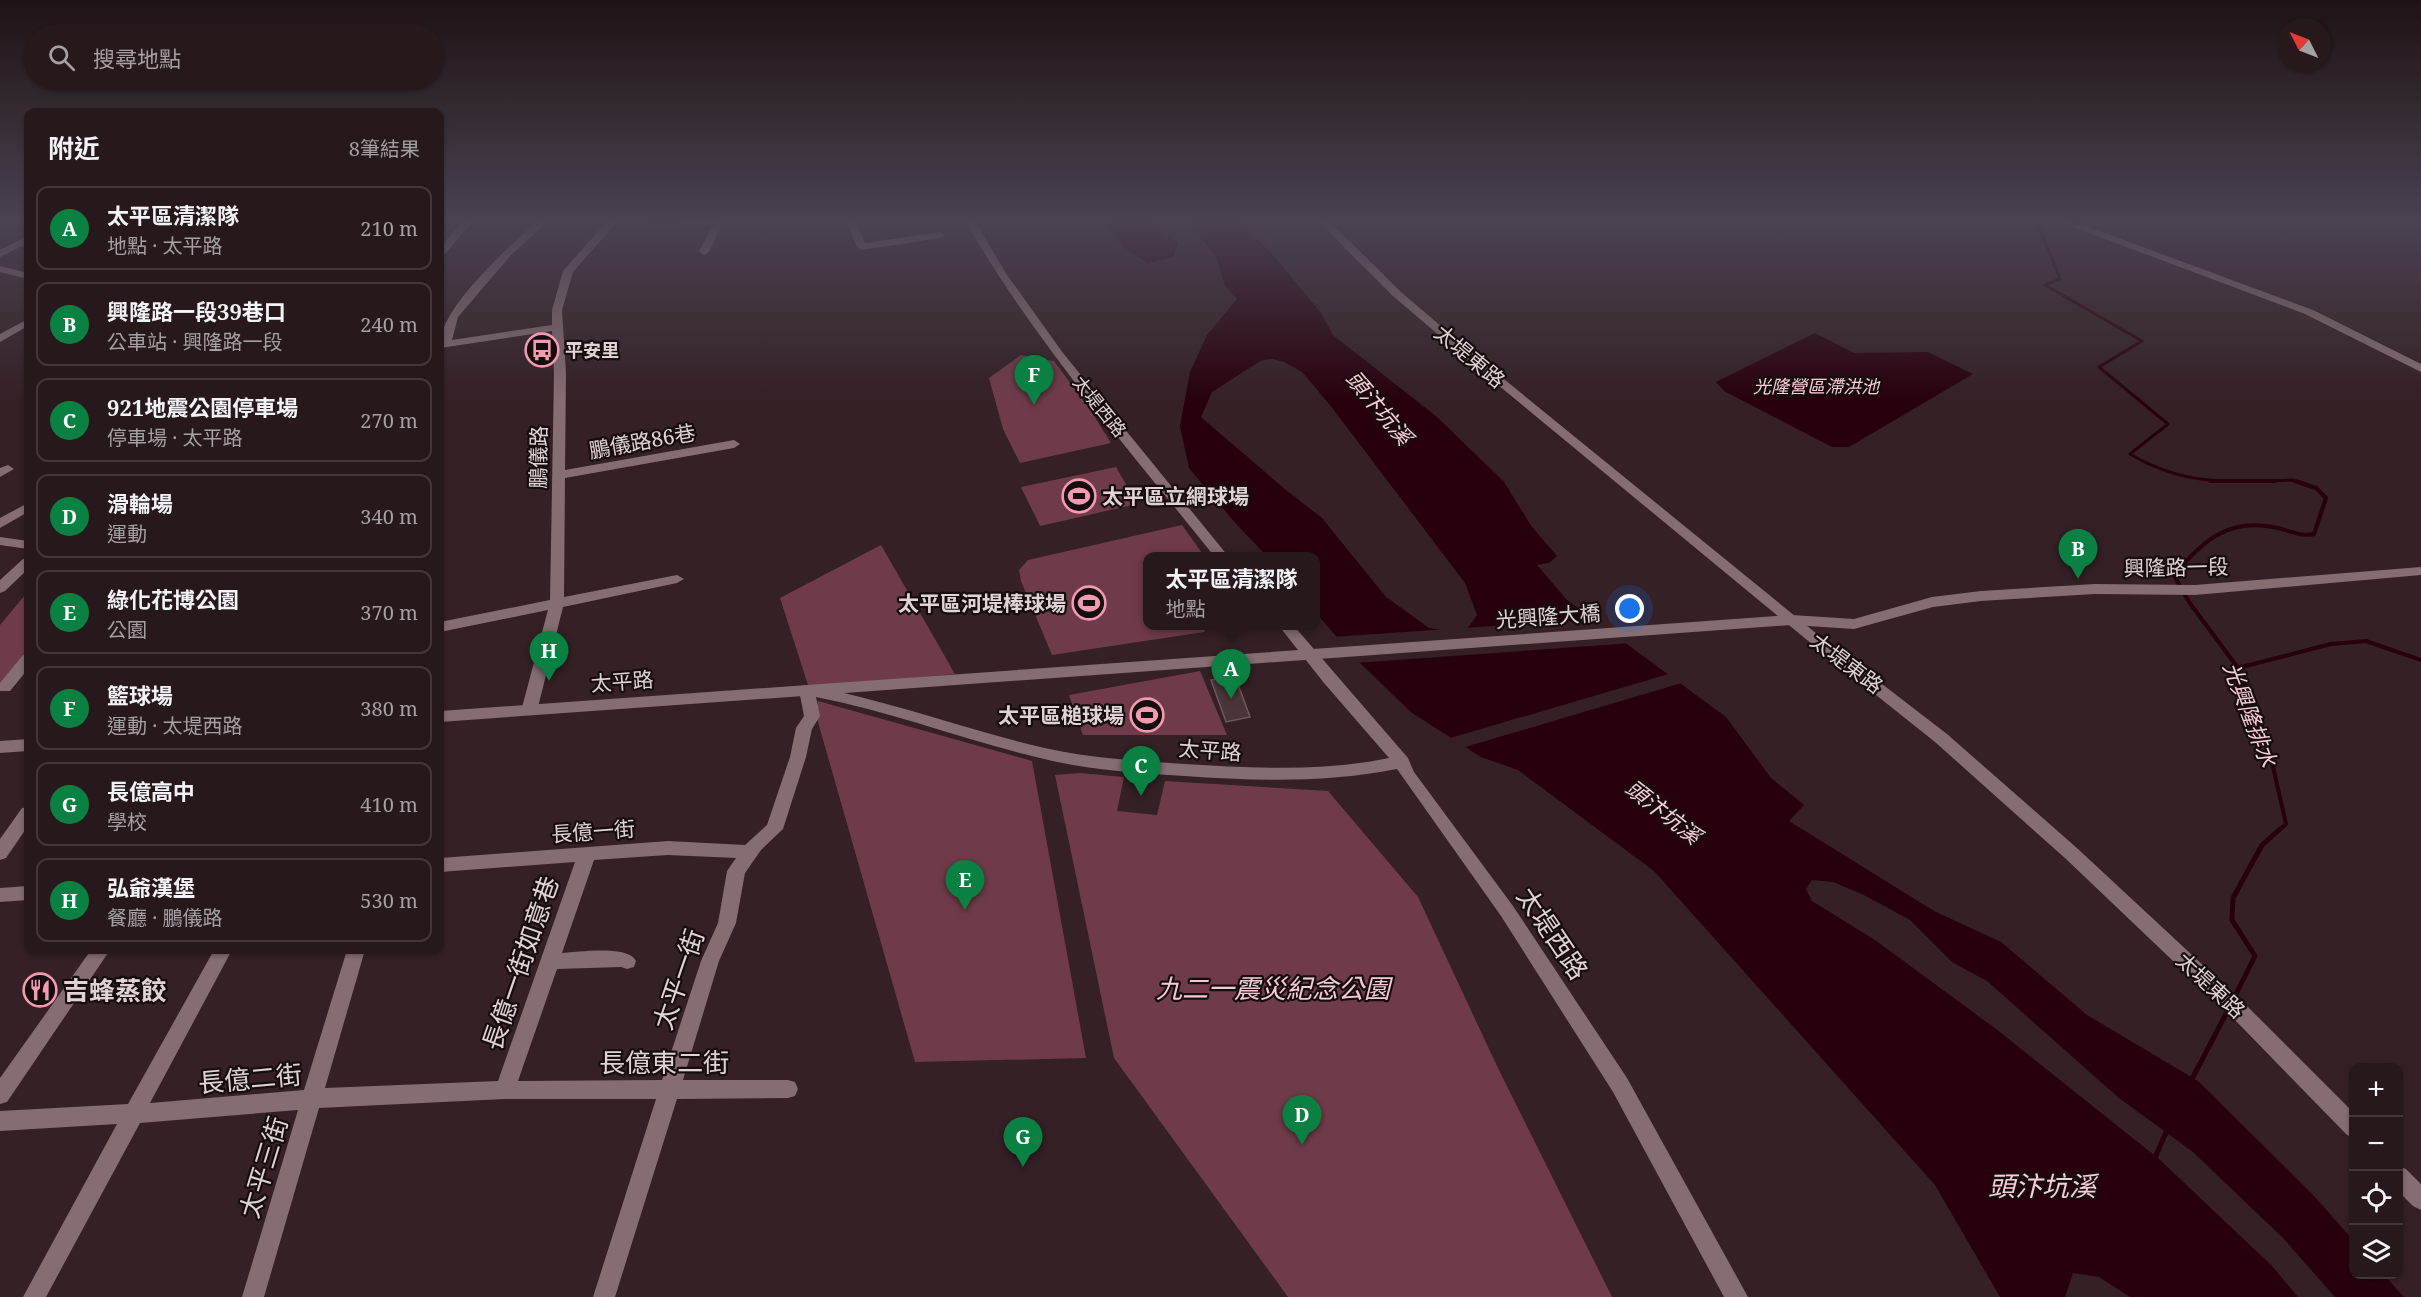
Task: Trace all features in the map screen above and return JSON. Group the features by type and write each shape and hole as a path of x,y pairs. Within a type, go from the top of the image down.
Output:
{"street":[{"path":"444,340 453,316 484,280"},
{"name":"鵬儀路","path":"529,711 557,603 559,327 557,310 566,280"},
{"name":"太堤西路","path":"1005,280 1059,355 1218,552"},
{"name":"太堤東路","path":"1384,280 1422,316 1792,620 1941,738 2072,854 2241,1013 2349,1123"},
{"path":"2220,280 2318,316 2421,369"},
{"path":"0,339 24,324"},
{"path":"444,345 559,327"},
{"name":"鵬儀路86巷","path":"558,476 734,444"},
{"path":"0,524 24,509"},
{"path":"0,541 24,544"},
{"path":"0,588 24,566"},
{"name":"興隆路一段","path":"1792,620 1854,624 1932,602 1961,598 2095,589 2195,590 2421,571"},
{"path":"444,626 677,579"},
{"name":"光興隆大橋","path":"1307,653 1792,620"},
{"name":"太堤西路","path":"1289,630 1401,762 1407,774 1507,911 1620,1085 1737,1297"},
{"name":"太平路","path":"444,717 1307,653"},
{"path":"5,687 24,664"},
{"name":"太平路","path":"807,690 840,696 1024,749 1096,763 1274,776 1372,769 1401,762"},
{"name":"太平一街","path":"604,1297 710,961 727,923 736,871 749,852 774,828 783,804 804,728 812,716 807,690"},
{"path":"0,747 24,745"},
{"path":"0,853 24,819"},
{"name":"長億一街","path":"444,865 668,848 749,852"},
{"name":"長億一街如意巷","path":"505,1090 587,854"},
{"path":"0,896 24,893"},
{"path":"0,1095 98,954"},
{"path":"34,1297 221,954"},
{"name":"太平三街","path":"253,1297 355,954"},
{"path":"549,961 624,959 627,961"},
{"name":"長億東二街","path":"505,1090 788,1089"},
{"name":"長億二街","path":"0,1121 345,1096 505,1090"},
{"path":"2403,1181 2421,1199"}],"green space":[{"path":"1021,355 1054,361 1091,411 1111,443 1020,463 1003,429 989,378"},
{"name":"太平區立網球場","path":"1116,467 1137,504 1040,526 1021,487"},
{"name":"太平區河堤棒球場","path":"1182,525 1201,552 1143,552 1143,630 1205,630 1052,655 1021,581 1019,570 1028,560"},
{"path":"881,545 955,674 809,688 780,598"},
{"path":"24,596 24,658 0,688 0,625"},
{"name":"太平區槌球場","path":"1200,671 1227,735 1083,735 1069,695"},
{"path":"818,701 1032,761 1086,1058 915,1062 816,715"},
{"name":"九二一震災紀念公園","path":"1080,773 1124,777 1117,811 1157,815 1165,781 1328,791 1418,897 1497,1066 1612,1297 1288,1297 1114,1058 1055,775"}],"water":[{"name":"頭汴坑溪","path":"1223,280 1293,280 1321,313 1333,335 1437,417 1504,482 1532,527 1557,556 1549,563 1537,565 1567,600 1726,717 1771,778 1804,805 1789,821 1934,911 2001,942 2087,1015 2198,1081 2314,1196 2349,1235 2349,1279 2388,1279 2404,1297 2335,1297 2283,1238 2193,1152 2119,1098 1987,981 1952,962 1910,920 1864,895 1833,882 1812,880 1806,889 1812,901 1875,940 1996,1029 2159,1159 2272,1266 2298,1297 2130,1297 2099,1277 2073,1273 2065,1297 2000,1297 1935,1185 1654,871 1518,770 1481,757 1412,713 1359,662 1320,618 1320,552 1263,552 1189,468 1180,426 1190,372 1207,335 1237,299 1225,286","holes":["1273,359 1284,362 1302,372 1330,405 1465,583 1477,615 1468,628 1456,633 1429,628 1386,597 1322,518 1201,417 1212,392 1262,360"]},
{"name":"光隆營區滯洪池","path":"1815,333 1854,353 1928,352 1973,374 1849,447 1832,447 1724,391 1716,382"}],"pier":[{"path":"1598,619 1632,643 1355,663 1332,637"},
{"path":"1672,673 1685,682 1462,748 1447,739"}],"building":[{"path":"1235,676 1250,717 1226,722 1211,680"}],"waterway":[{"name":"光興隆排水","path":"2059,280 2045,285 2142,341 2099,367 2168,424 2130,454 2170,472 2209,480 2229,481"},
{"name":"光興隆排水","path":"2249,481 2293,480 2299,482"},
{"name":"光興隆排水","path":"2210,481 2229,481"},
{"name":"光興隆排水","path":"2229,481 2249,481"},
{"name":"光興隆排水","path":"2249,481 2275,481"},
{"name":"光興隆排水","path":"2238,668 2189,602 2174,575 2207,542 2231,529 2261,525 2300,534 2314,534 2326,498 2316,488 2295,481"},
{"path":"2238,668 2331,644 2366,641 2421,660"},
{"name":"光興隆排水","path":"2238,668 2271,758 2286,824 2277,832"},
{"name":"光興隆排水","path":"2234,998 2255,956 2232,920 2233,898 2262,845 2279,830"},
{"name":"光興隆排水","path":"2191,1081 2229,1008"},
{"name":"光興隆排水","path":"2154,1160 2168,1128"}],"place":[{"name":"平安里","path":"542,350"},
{"name":"籃球場","path":"1034,405"},
{"name":"太平區立網球場","path":"1079,496"},
{"name":"興隆路一段39巷口","path":"2078,579"},
{"name":"太平區河堤棒球場","path":"1089,603"},
{"name":"弘爺漢堡","path":"549,681"},
{"name":"太平區清潔隊","path":"1231,699"},
{"name":"太平區槌球場","path":"1147,715"},
{"name":"921地震公園停車場","path":"1141,796"},
{"name":"綠化花博公園","path":"965,910"},
{"name":"吉蜂蒸餃","path":"40,990"},
{"name":"滑輪場","path":"1302,1145"},
{"name":"長億高中","path":"1023,1167"}]}
